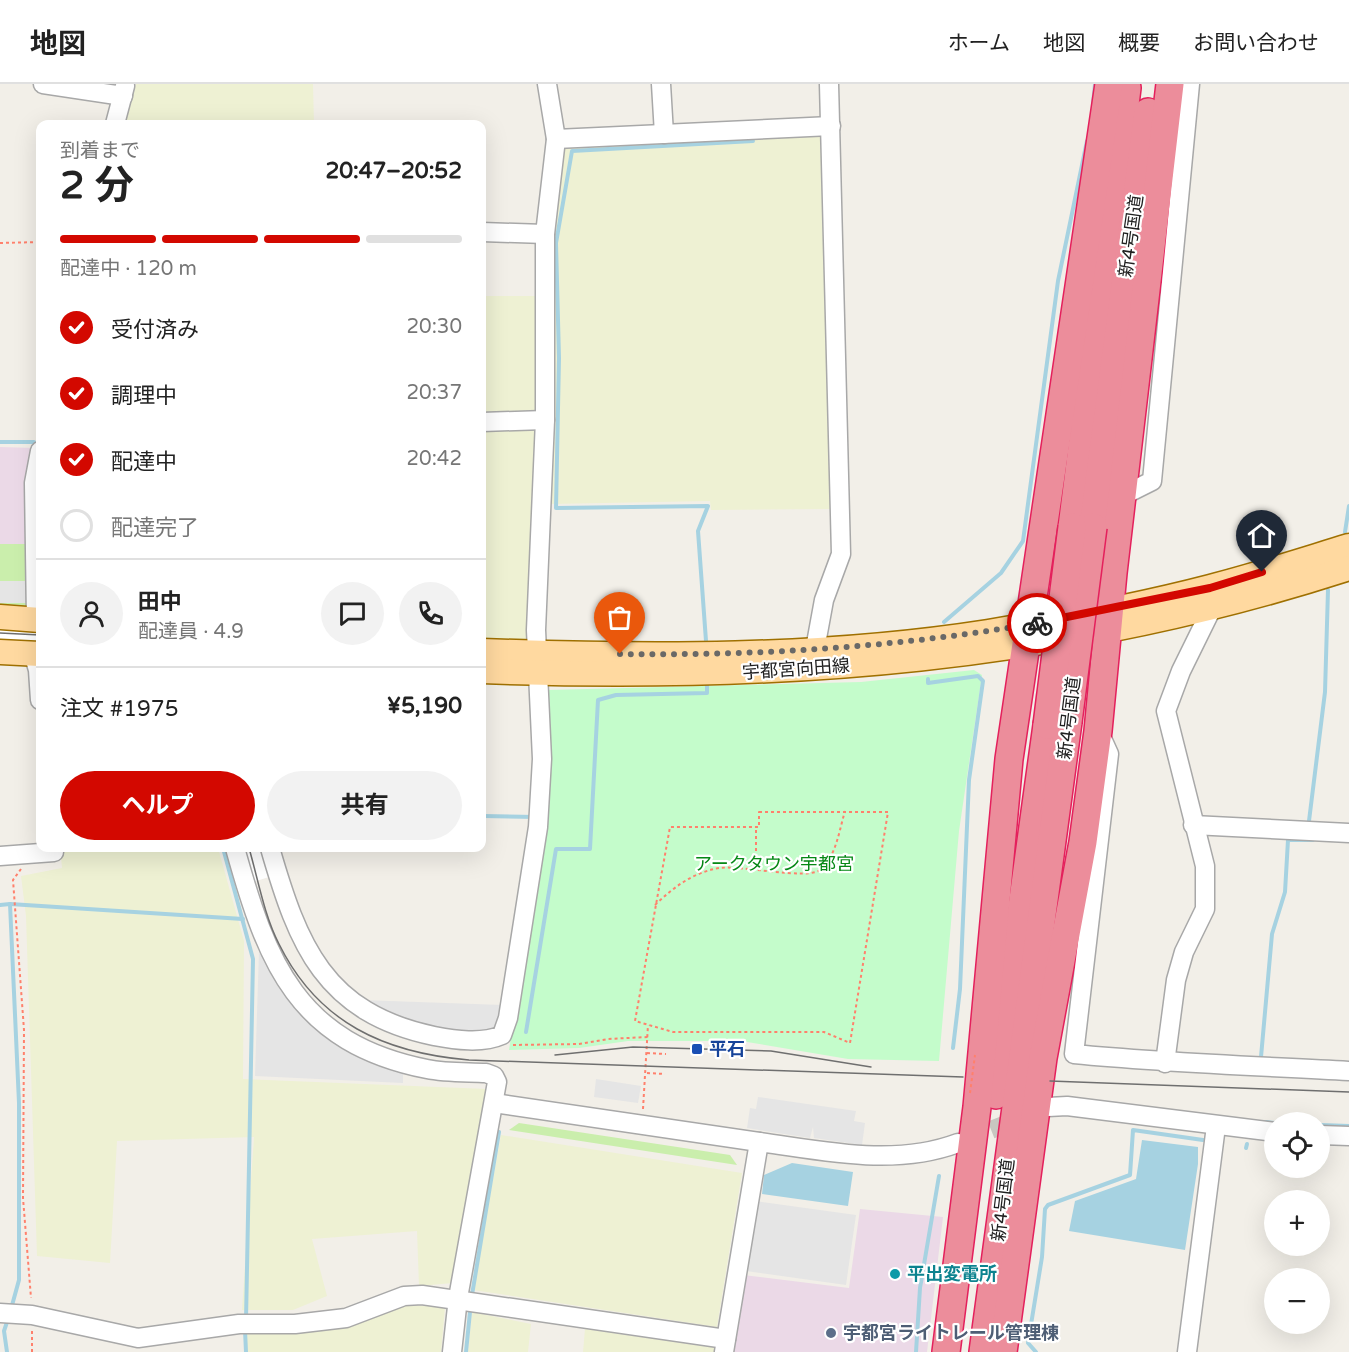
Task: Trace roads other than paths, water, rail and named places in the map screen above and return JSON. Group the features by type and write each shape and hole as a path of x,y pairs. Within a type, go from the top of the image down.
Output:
{"highway":[{"path":"946,1352 977,1107 1009,759 1109,84"},
{"name":"新4号国道","path":"1083,527 1127,84"},
{"name":"新4号国道","path":"983,1352 1083,527 1151,84"},
{"path":"1003,1352 1043,1058 1083,842 1098,731 1170,84"},
{"name":"新4号国道","path":"963,1352 1058,724"}],"main road":[{"path":"1109,620 1349,546"},
{"path":"1109,620 1212,608 1349,568"},
{"path":"0,617 36,619"},
{"name":"宇都宮向田線","path":"486,652 539,663 722,674 806,670 900,662 1109,620"},
{"name":"宇都宮向田線","path":"486,670 539,663 661,654 814,649 986,632 1026,635"},
{"path":"0,652 36,654"}],"street":[{"path":"43,84 124,90 116,120"},
{"path":"271,852 291,918 302,942 315,963 336,988 359,1006 384,1021 411,1031 462,1040 484,1040 502,1035 508,1018 538,827 542,759 539,663 545,420 545,234 556,139 547,84"},
{"path":"660,84 664,134"},
{"path":"814,649 824,600 841,554 829,84"},
{"path":"1124,495 1152,481 1190,84"},
{"path":"556,139 831,126"},
{"path":"486,232 545,234"},
{"path":"486,422 545,420"},
{"path":"36,472 34,483 36,551"},
{"path":"1165,1063 1176,980 1184,952 1205,909 1205,866 1166,711 1181,671 1212,608"},
{"path":"1098,731 1109,754 1074,1054 1165,1063 1349,1071"},
{"path":"1193,825 1349,832"},
{"path":"0,856 54,852"},
{"path":"236,852 262,937 276,967 296,995 326,1025 377,1055 429,1070 494,1076 497,1082 453,1297 452,1352"},
{"path":"494,1103 871,1156 911,1154 958,1143"},
{"path":"1048,1107 1067,1106 1264,1131"},
{"path":"1187,1352 1216,1126"},
{"path":"1330,1135 1349,1136"},
{"path":"0,1313 32,1315 139,1345 246,1324 346,1318 404,1296 453,1297 725,1345 759,1142"}],"water":[{"path":"1142,1140 1198,1147 1198,1164 1185,1250 1069,1231 1075,1201 1136,1179"},
{"path":"792,1163 853,1172 848,1206 762,1194 764,1175"}],"waterway":[{"path":"1093,104 1095,84"},
{"path":"706,641 698,531 708,506 556,508 559,358 556,243 572,151 753,141"},
{"path":"944,622 1001,573 1023,541 1058,281 1087,141"},
{"path":"0,442 34,442"},
{"path":"1345,532 1349,506"},
{"path":"1309,821 1325,692 1328,590"},
{"path":"928,679 928,683 978,676 983,681 969,780 960,989 953,1048"},
{"path":"526,1032 556,849 590,849 598,700 616,695 707,693 707,685"},
{"path":"486,816 535,817"},
{"path":"1261,1057 1272,934 1285,892 1288,840 1313,840"},
{"path":"224,852 253,959 246,1320"},
{"path":"10,904 243,919"},
{"path":"0,905 10,904 19,1103 19,1280 11,1309"},
{"path":"1330,1125 1349,1126"},
{"path":"1036,1352 1028,1343 1042,1257 1045,1209 1048,1205 1130,1175 1133,1130 1203,1140"},
{"path":"472,1295 499,1132"},
{"path":"1246,1148 1247,1144"},
{"path":"916,1352 920,1288 939,1176"},
{"path":"466,1352 470,1312"},
{"path":"7,1352 4,1331 8,1319"},
{"path":"245,1330 246,1352"}],"tunnel":[{"path":"966,1140 1021,1118"}],"tram line":[{"path":"0,633 36,635"},
{"path":"250,852 269,921 279,944 295,971 313,994 334,1014 357,1029 409,1050 469,1060 963,1077"},
{"path":"555,1055 633,1047 771,1051 871,1067"},
{"path":"1050,1081 1349,1092"}],"place":[{"name":"平石","path":"697,1049"},
{"name":"平出変電所","path":"895,1274"},
{"name":"宇都宮ライトレール管理棟","path":"831,1333"}],"park label":[{"name":"アークタウン宇都宮","path":"774,864"}]}
